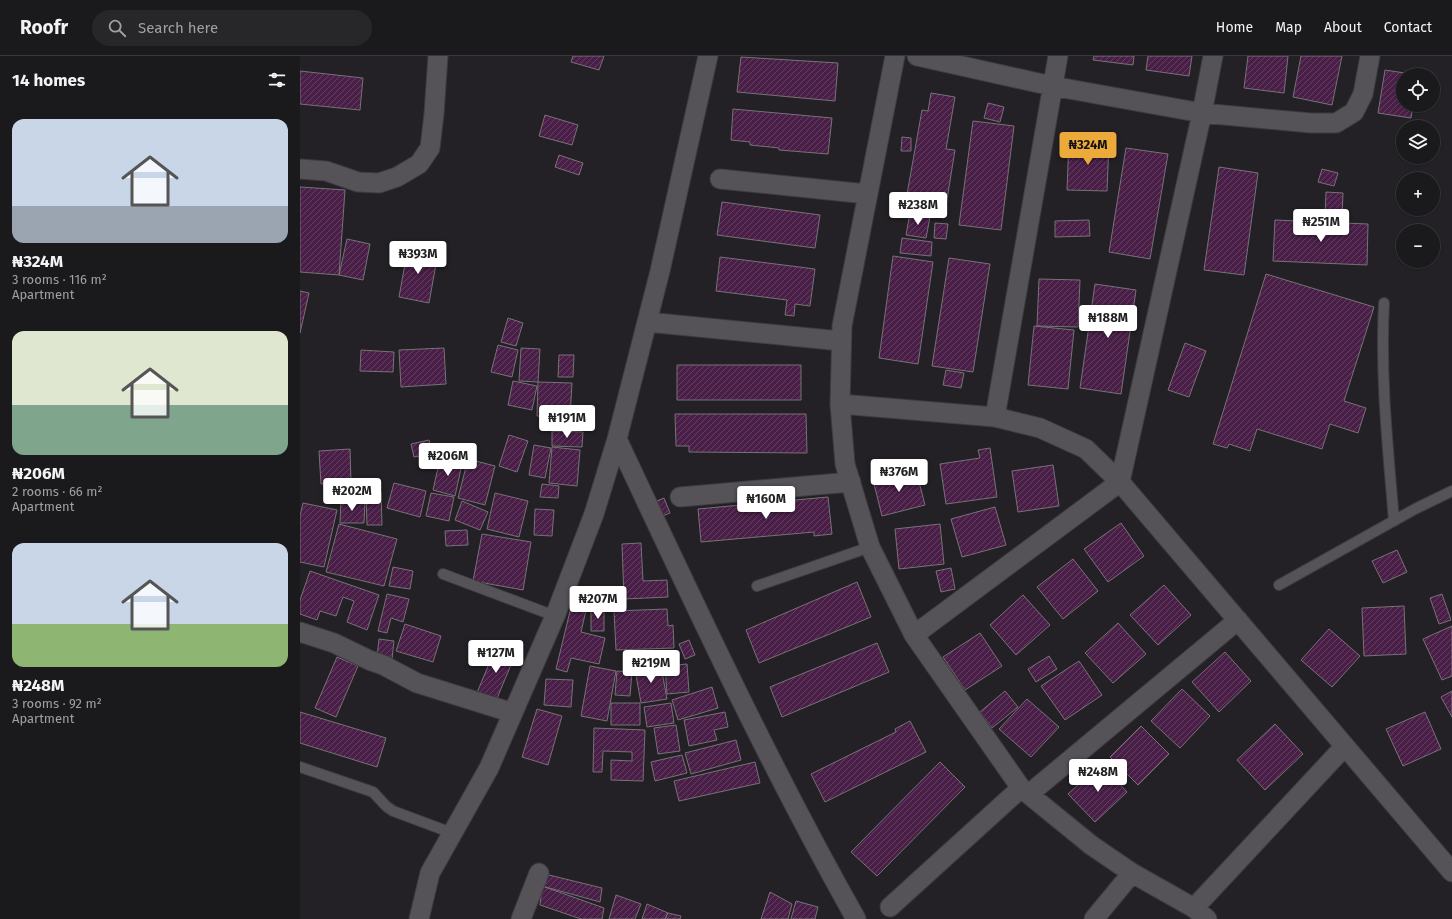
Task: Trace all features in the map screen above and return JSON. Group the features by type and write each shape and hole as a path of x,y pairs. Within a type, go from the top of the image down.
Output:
{"street":[{"path":"300,169 326,171 358,182 379,183 397,177 419,164 430,148 438,56"},
{"path":"419,919 430,873 489,768 555,616 594,514 617,439 671,226 708,56"},
{"path":"895,56 842,326 840,404 845,464 870,547 914,635 1025,791 1091,845 1132,873 1200,914 1345,746"},
{"path":"917,56 1052,86 1202,113 1312,123 1336,123 1354,112 1363,94 1370,56"},
{"path":"995,417 1058,56"},
{"path":"914,635 1120,482 1202,113 1213,56"},
{"path":"720,179 867,194"},
{"path":"647,322 842,341"},
{"path":"840,404 995,417 1040,428 1086,449 1120,482 1452,872"},
{"path":"617,439 729,678 820,854 856,919"},
{"path":"680,497 851,482"},
{"path":"890,907 1025,791 1238,620"},
{"path":"300,632 334,643 369,660 384,665 417,684 513,713"},
{"path":"521,919 539,873"},
{"path":"1094,919 1132,873"}],"lane":[{"path":"1384,303 1381,349 1394,521"},
{"path":"1279,585 1394,521 1452,491"},
{"path":"756,586 870,547"},
{"path":"443,574 555,616"},
{"path":"300,767 373,792 393,811 452,832"}],"building":[{"path":"573,56 604,56 599,70 571,62"},
{"path":"1094,56 1134,56 1133,65 1093,60"},
{"path":"1148,56 1192,56 1189,76 1146,70"},
{"path":"1248,56 1288,56 1284,93 1244,88"},
{"path":"1301,56 1342,56 1332,105 1293,97"},
{"path":"741,57 838,63 835,101 737,92"},
{"path":"1385,70 1396,72 1396,112 1412,112 1411,118 1378,113"},
{"path":"300,71 363,78 360,110 300,104"},
{"path":"931,93 955,97 946,149 955,150 944,218 904,211 922,110 928,111"},
{"path":"988,103 1004,107 1000,122 984,118"},
{"path":"733,109 832,118 828,154 779,150 779,148 750,145 750,142 731,140"},
{"path":"545,115 578,125 572,145 539,136"},
{"path":"973,121 1014,126 1001,230 959,225"},
{"path":"902,137 911,138 911,151 901,151"},
{"path":"1069,140 1109,142 1107,191 1067,190"},
{"path":"1126,148 1168,154 1150,259 1109,252"},
{"path":"559,155 583,163 579,175 555,167"},
{"path":"1219,167 1258,173 1244,275 1204,270"},
{"path":"1322,169 1338,173 1334,186 1318,182"},
{"path":"300,187 345,190 339,275 300,272"},
{"path":"1326,192 1343,193 1342,218 1325,217"},
{"path":"722,202 820,215 815,248 717,235"},
{"path":"910,213 930,217 926,238 906,235"},
{"path":"1089,220 1090,236 1055,237 1055,221"},
{"path":"1275,220 1368,224 1367,265 1273,261"},
{"path":"935,223 948,224 946,239 934,238"},
{"path":"902,238 932,242 931,256 900,253"},
{"path":"347,239 370,244 363,280 339,275"},
{"path":"408,247 438,253 429,303 399,297"},
{"path":"893,256 933,262 918,364 879,358"},
{"path":"720,257 815,269 810,306 795,304 794,316 785,315 787,300 716,291"},
{"path":"949,258 990,264 973,372 932,366"},
{"path":"1266,274 1374,307 1344,401 1366,408 1358,433 1330,424 1322,449 1257,429 1250,451 1229,444 1227,448 1213,444"},
{"path":"1039,279 1080,280 1078,327 1037,326"},
{"path":"1095,284 1136,290 1121,394 1080,388"},
{"path":"300,291 309,293 300,333"},
{"path":"508,318 523,323 516,346 501,342"},
{"path":"1034,326 1074,330 1068,389 1028,385"},
{"path":"1185,343 1206,351 1189,397 1168,390"},
{"path":"498,345 518,350 512,377 491,372"},
{"path":"444,348 446,384 401,387 399,350"},
{"path":"521,348 540,349 538,382 519,381"},
{"path":"361,350 394,352 393,372 360,371"},
{"path":"559,355 574,355 573,377 558,377"},
{"path":"677,365 801,365 801,400 677,400"},
{"path":"946,370 964,373 961,388 943,385"},
{"path":"513,381 537,386 532,410 508,405"},
{"path":"538,382 572,383 570,417 537,416"},
{"path":"675,414 806,414 807,453 689,452 689,446 676,446"},
{"path":"552,431 583,432 582,447 552,446"},
{"path":"509,435 528,441 517,472 499,466"},
{"path":"429,440 432,454 414,457 411,444"},
{"path":"534,445 551,448 545,478 529,475"},
{"path":"552,447 580,450 577,486 549,483"},
{"path":"990,448 997,497 946,504 940,464 980,458 978,450"},
{"path":"350,449 351,482 321,484 319,451"},
{"path":"440,459 462,464 455,496 433,490"},
{"path":"468,459 495,466 485,505 458,498"},
{"path":"1053,465 1059,506 1018,512 1012,471"},
{"path":"916,470 925,505 882,516 873,480"},
{"path":"394,483 426,491 420,517 387,508"},
{"path":"542,484 559,486 558,498 540,497"},
{"path":"366,492 381,492 382,525 367,525"},
{"path":"431,493 454,497 449,521 426,516"},
{"path":"495,493 528,501 519,537 487,529"},
{"path":"828,497 832,534 814,536 814,532 701,542 698,509"},
{"path":"664,498 670,513 658,518 652,503"},
{"path":"341,500 365,501 364,523 340,523"},
{"path":"462,501 488,512 480,530 455,520"},
{"path":"303,503 337,510 324,567 300,562 300,516"},
{"path":"995,507 1006,545 962,557 951,519"},
{"path":"535,509 554,510 552,536 534,535"},
{"path":"1121,523 1144,556 1108,582 1084,549"},
{"path":"339,524 397,539 384,586 326,572"},
{"path":"940,524 944,564 899,569 895,529"},
{"path":"467,530 468,545 446,546 445,531"},
{"path":"482,534 531,542 523,590 473,581"},
{"path":"641,543 643,581 667,580 668,597 624,599 622,544"},
{"path":"1397,550 1407,572 1383,583 1372,561"},
{"path":"1073,559 1098,591 1063,619 1037,587"},
{"path":"393,567 413,571 410,589 389,586"},
{"path":"951,568 955,589 941,592 936,571"},
{"path":"310,571 379,595 367,630 347,622 354,601 343,597 336,616 320,611 317,620 300,614 300,600"},
{"path":"857,582 871,617 759,663 746,630"},
{"path":"1164,585 1191,615 1158,645 1130,615"},
{"path":"387,594 409,599 403,622 391,618 387,633 378,631"},
{"path":"1442,594 1451,620 1439,624 1430,598"},
{"path":"1023,595 1050,625 1016,655 990,625"},
{"path":"572,603 587,606 581,632 605,638 599,664 571,658 567,672 556,669"},
{"path":"1404,606 1406,654 1364,656 1362,608"},
{"path":"591,608 604,608 604,631 591,631"},
{"path":"667,609 668,626 673,625 674,648 616,650 614,611"},
{"path":"1118,623 1146,654 1113,683 1085,653"},
{"path":"405,624 441,636 433,662 396,651"},
{"path":"1452,626 1452,676 1442,680 1423,639"},
{"path":"1329,629 1360,656 1332,687 1301,660"},
{"path":"980,633 1002,666 965,690 943,657"},
{"path":"379,639 394,641 392,659 377,657"},
{"path":"689,640 695,655 685,659 679,644"},
{"path":"877,643 889,672 782,717 770,687"},
{"path":"497,645 516,653 495,703 476,695"},
{"path":"1225,652 1251,681 1219,712 1192,682"},
{"path":"1049,656 1057,669 1036,682 1028,669"},
{"path":"337,657 358,666 336,717 315,708"},
{"path":"1079,661 1102,695 1065,720 1041,686"},
{"path":"687,664 689,692 667,694 665,666"},
{"path":"590,666 616,671 607,721 581,716"},
{"path":"661,666 667,699 641,703 635,670"},
{"path":"617,671 632,672 630,696 615,695"},
{"path":"546,679 573,680 571,707 544,705"},
{"path":"712,687 718,708 678,720 672,700"},
{"path":"1182,689 1210,716 1180,748 1151,721"},
{"path":"1005,691 1018,707 992,728 980,712"},
{"path":"1452,691 1452,717 1441,697"},
{"path":"1027,699 1059,727 1031,757 999,729"},
{"path":"611,703 640,703 640,725 611,725"},
{"path":"671,703 674,723 647,727 644,707"},
{"path":"537,709 562,716 548,765 522,757"},
{"path":"300,712 386,738 377,767 300,743"},
{"path":"725,712 728,727 714,730 717,740 689,746 684,720"},
{"path":"1425,712 1441,749 1403,766 1386,729"},
{"path":"910,721 926,752 825,802 811,774 896,732 895,729"},
{"path":"1275,724 1303,754 1265,790 1237,760"},
{"path":"676,725 680,751 658,754 654,728"},
{"path":"1141,726 1169,754 1138,785 1110,757"},
{"path":"594,728 645,730 643,781 611,780 611,760 632,761 632,752 603,751 602,772 593,772"},
{"path":"736,740 741,760 691,774 685,753"},
{"path":"682,755 687,773 655,781 651,762"},
{"path":"755,762 760,783 679,801 674,781"},
{"path":"940,762 965,787 877,876 851,852"},
{"path":"1101,764 1127,792 1095,822 1068,794"},
{"path":"549,875 602,888 600,902 542,886"},
{"path":"542,886 604,908 602,919 581,919 540,905"},
{"path":"770,892 792,904 788,919 761,919"},
{"path":"616,895 641,904 635,919 609,919"},
{"path":"796,901 818,907 815,919 791,919"},
{"path":"647,904 668,913 665,919 642,919"},
{"path":"668,913 681,916 680,919 665,919"}]}
